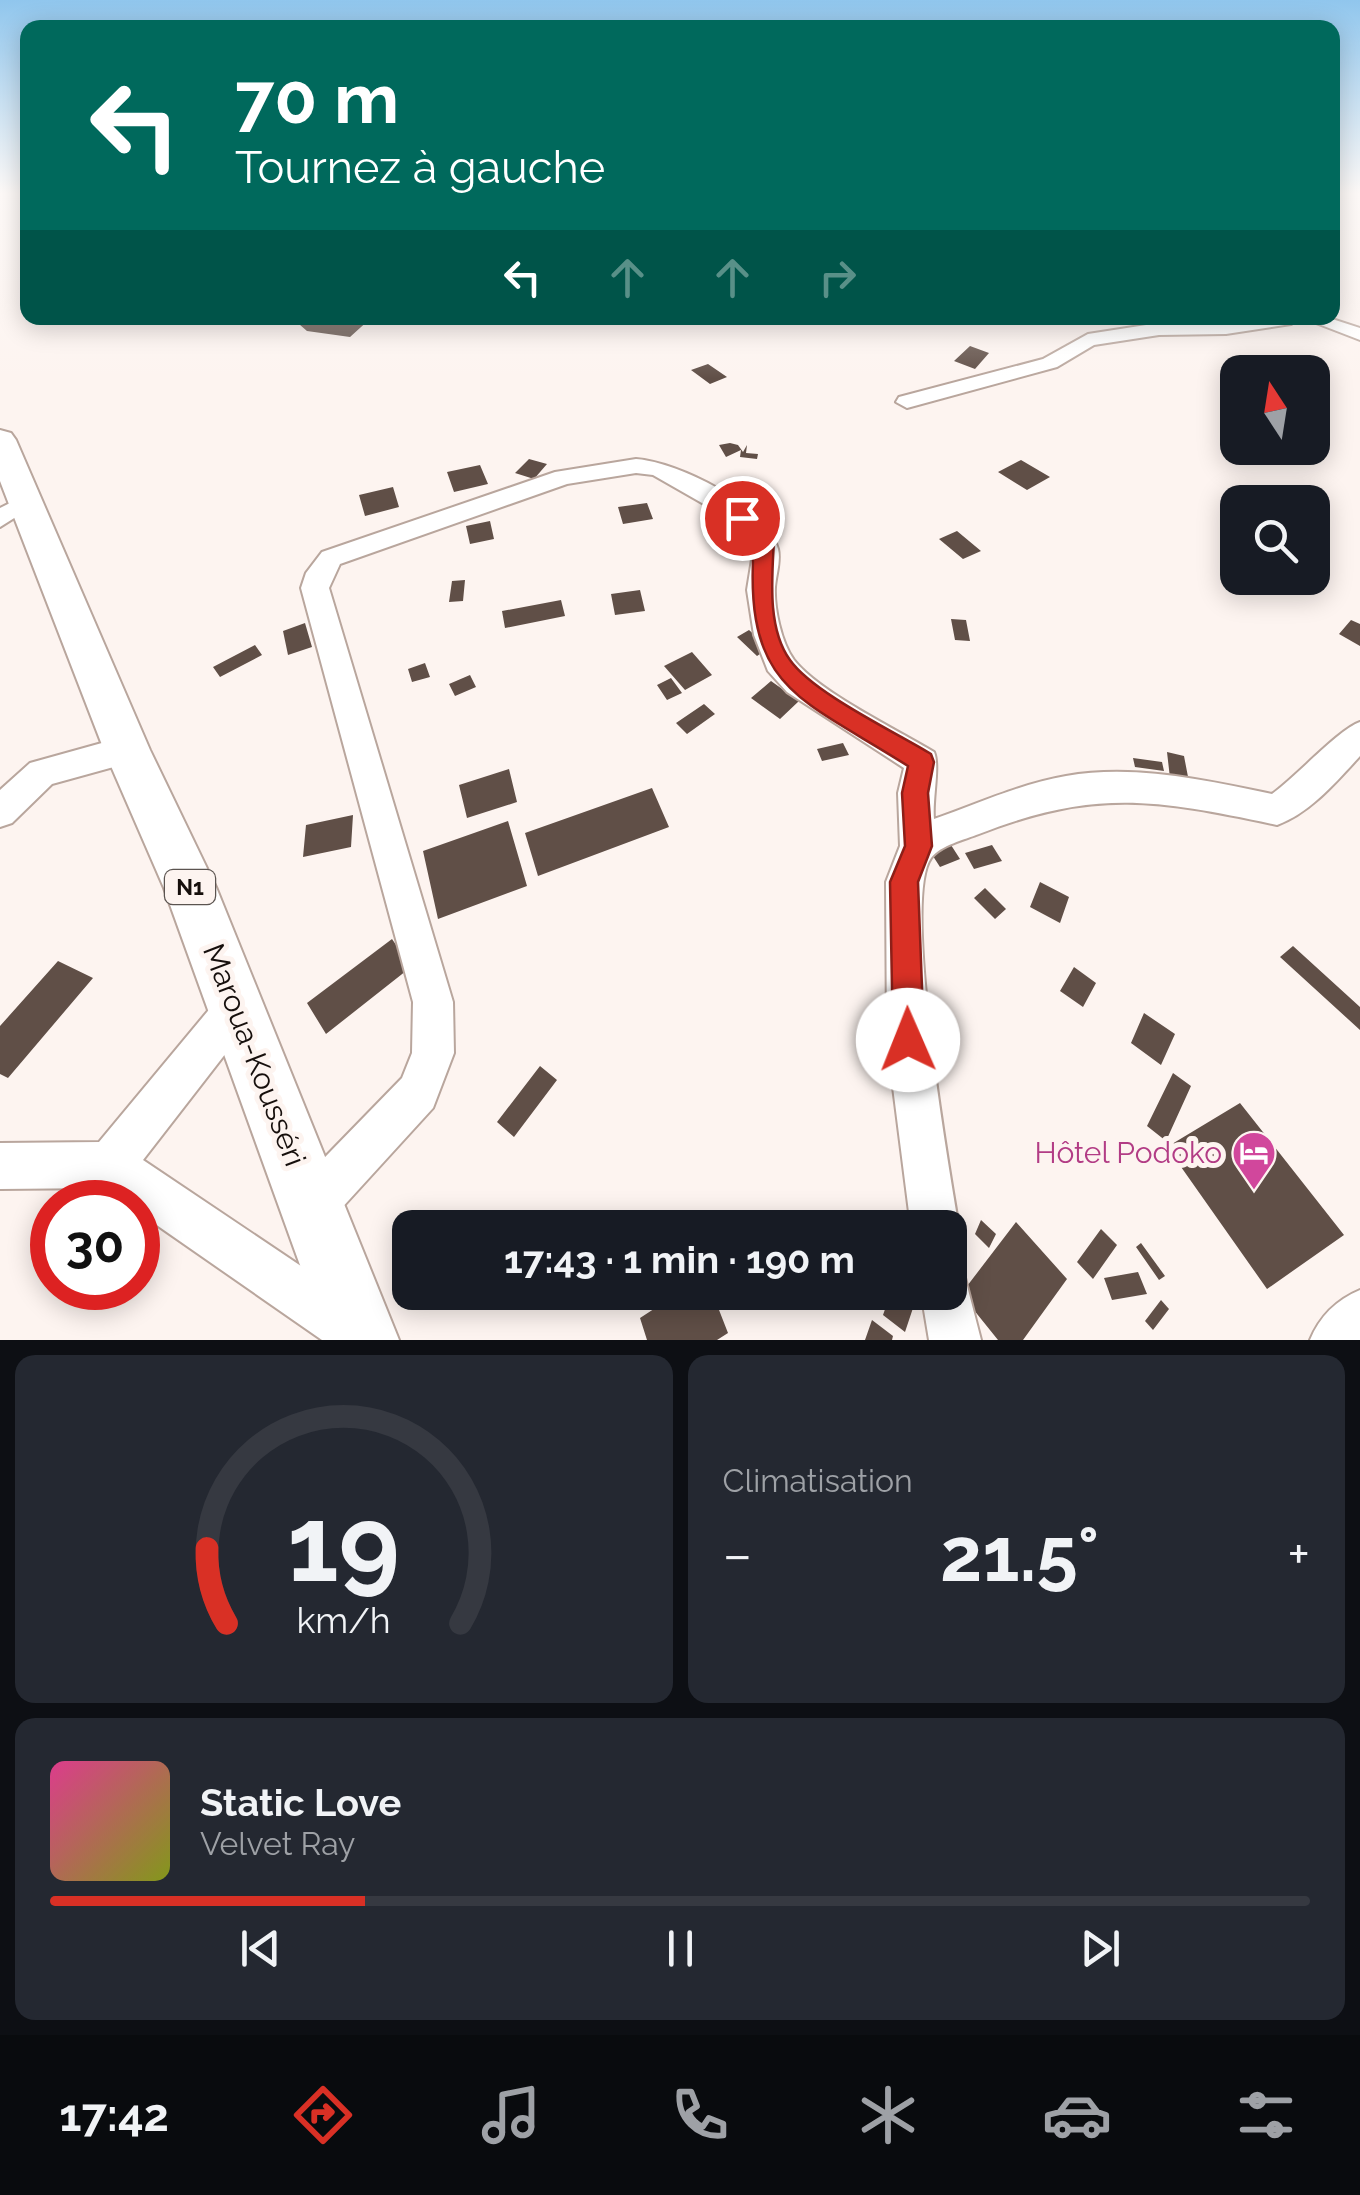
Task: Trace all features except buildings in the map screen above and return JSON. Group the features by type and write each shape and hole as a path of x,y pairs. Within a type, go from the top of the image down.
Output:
{"highway":[{"name":"Maroua-Kousséri","path":"0,440 13,511 190,888 362,1338"}],"street":[{"path":"907,402 1050,363 1088,340 1122,333 1238,325"},
{"path":"1333,325 1360,334"},
{"path":"312,1206 418,1094 433,1053 433,1002 315,588 319,573 331,558 563,477 624,467 659,468 726,505 758,530 766,553 761,590 768,635 779,663 798,684 922,762 915,793 918,846 904,882 908,1040 932,1210"},
{"path":"918,846 934,835 1064,791 1104,786 1219,798 1277,810 1314,782 1360,735"},
{"path":"0,775 42,773 128,750"},
{"path":"0,812 42,773"},
{"path":"110,1165 236,1008"},
{"path":"0,1166 110,1165 362,1338"},
{"path":"949,1310 955,1340"},
{"path":"1336,1340 1360,1315"}],"place":[{"name":"Hôtel Podoko","path":"1254,1191"}],"route":[{"path":"742,518 764,540 761,590 768,635 779,663 798,684 922,762 915,793 918,846 904,882 908,1040"}]}
